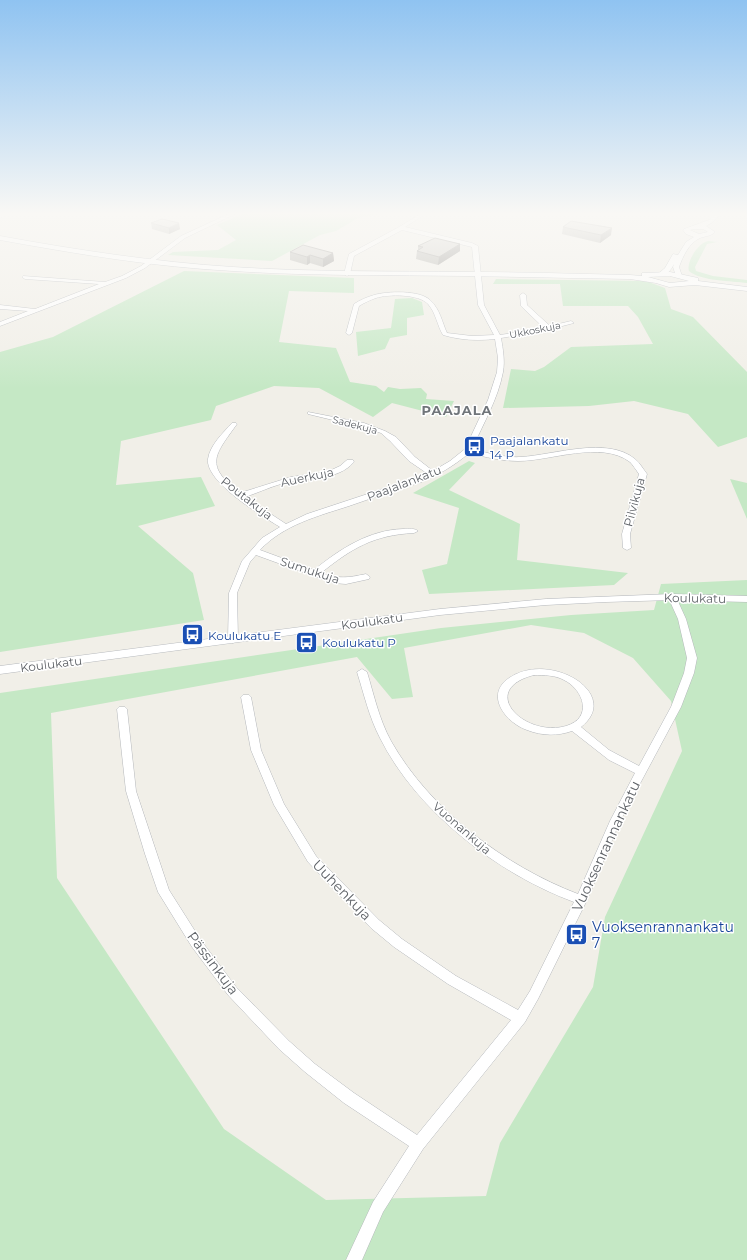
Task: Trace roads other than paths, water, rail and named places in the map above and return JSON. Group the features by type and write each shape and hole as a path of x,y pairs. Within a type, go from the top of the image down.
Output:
{"main road":[{"path":"304,272 346,274 659,276 664,284 680,279 695,283 747,288"}],"street":[{"path":"0,324 124,277 133,272"},
{"path":"659,276 665,272"},
{"path":"676,272 680,279"},
{"name":"Paajalankatu","path":"233,640 232,593 246,561 265,540 285,527 310,516 402,486 433,474 453,463 468,450 491,400 500,372 501,358 498,336 481,305 478,274"},
{"path":"25,277 106,284"},
{"name":"Ukkoskuja","path":"349,333 356,305 364,299 378,296 398,295 416,296 430,302 445,334 453,337 498,336 571,323"},
{"path":"523,295 524,306 548,328"},
{"path":"0,307 36,310"},
{"name":"Sadekuja","path":"310,413 364,425 383,432 393,439 412,459 433,474"},
{"name":"Poutakuja","path":"234,424 213,455 212,464 220,480 240,496 285,527"},
{"name":"Pilvikuja","path":"468,450 518,460 592,450 605,450 634,460 643,474 626,534 627,548"},
{"name":"Auerkuja","path":"240,496 290,479 309,476 326,476 341,470 350,462"},
{"path":"315,573 335,557 361,541 386,532 414,531"},
{"name":"Sumukuja","path":"254,551 333,580 346,581 366,576"},
{"name":"Koulukatu","path":"0,670 440,612 546,602 672,597 747,599"},
{"name":"Vuoksenrannankatu","path":"354,1260 378,1207 418,1144 520,1018 534,995 582,900 615,821 676,707 689,673 692,658 682,619 672,597"},
{"name":"Vuonankuja","path":"362,672 379,725 390,749 438,809 491,854 509,866 533,880 582,900"},
{"path":"534,672 548,672 562,676 574,682 583,690 588,700 589,710 584,719 574,728 560,731 543,731 527,726 513,718 506,709 503,699 504,690 511,681 516,678 534,672"},
{"name":"Uuhenkuja","path":"246,697 256,750 279,805 312,859 375,924 398,943 452,980 520,1018"},
{"name":"Pässinkuja","path":"122,709 131,791 164,892 196,943 232,991 284,1045 310,1068 349,1098 418,1144"},
{"path":"574,728 608,756 621,764 641,771"}],"place":[{"name":"Paajalankatu 14 P","path":"475,447"},
{"name":"Koulukatu E","path":"192,635"},
{"name":"Koulukatu P","path":"306,642"},
{"name":"Vuoksenrannankatu 7","path":"576,935"}],"district":[{"name":"PAAJALA","path":"457,410"}]}
